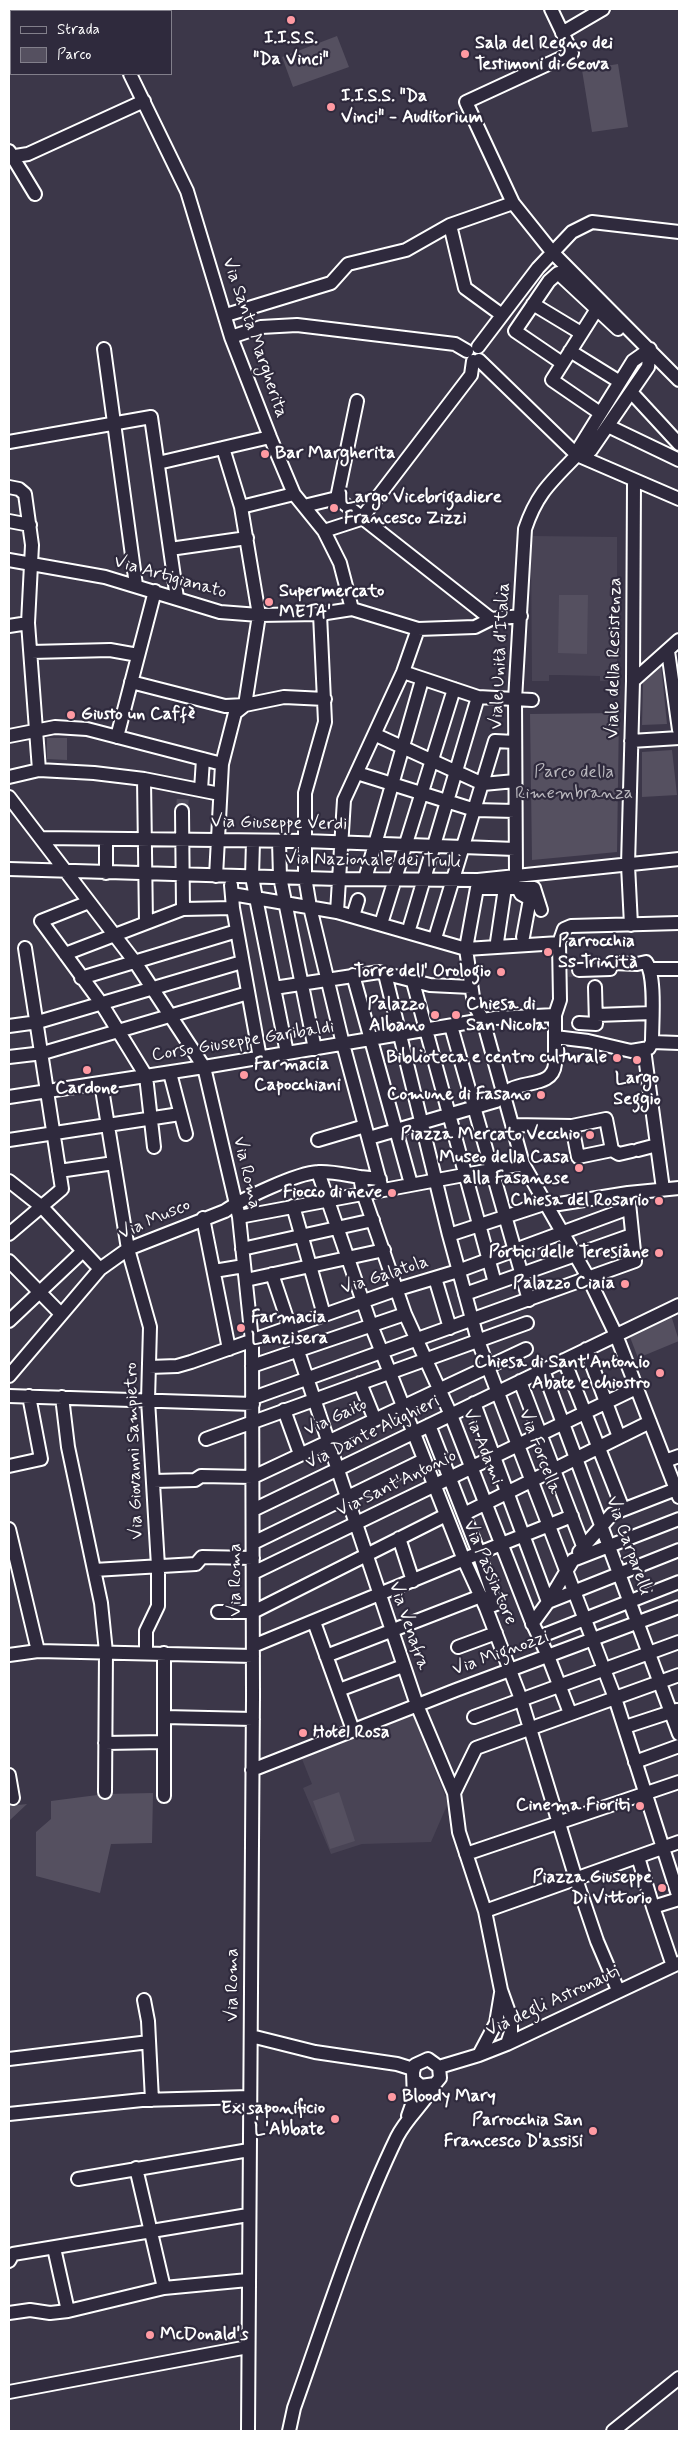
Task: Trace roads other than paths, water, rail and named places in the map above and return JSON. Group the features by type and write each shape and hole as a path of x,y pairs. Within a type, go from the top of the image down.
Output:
{"street":[{"path":"551,9 572,53 466,102 513,203 553,253 679,380"},
{"path":"562,33 602,9"},
{"name":"Via Santa Margherita","path":"131,75 187,191 231,336 270,437 294,494 324,531 340,564 352,609"},
{"path":"35,194 10,155 28,154 144,101"},
{"path":"226,315 331,283 348,264 406,250 450,225 513,203"},
{"path":"324,531 361,519 471,375 474,355 502,315 572,232 592,222 679,232"},
{"path":"450,225 465,288 502,315"},
{"path":"562,363 515,331 549,281 558,273 637,347"},
{"path":"533,304 581,334"},
{"path":"597,309 552,380 600,413"},
{"path":"231,336 261,327 296,324 455,344 474,355 577,455 679,499"},
{"path":"104,349 136,585"},
{"path":"577,455 579,448 633,360 650,349"},
{"path":"577,455 586,455 608,426 648,367 650,349"},
{"path":"570,351 620,382"},
{"path":"631,392 679,444"},
{"path":"337,498 357,402"},
{"path":"9,442 152,417 177,598"},
{"path":"608,426 679,460"},
{"path":"158,463 270,437"},
{"path":"216,876 222,764 234,713 245,705 259,615 241,507 223,448"},
{"name":"Viale Unità d'Italia","path":"497,942 513,884 516,849 515,700 526,529 532,507 543,490 577,455"},
{"name":"Viale della Resistenza","path":"631,925 628,865 633,681 634,481"},
{"path":"9,487 19,488 25,494 30,525 32,545 28,622 38,731 39,770"},
{"path":"241,507 294,494"},
{"path":"337,498 361,519 491,619"},
{"path":"304,506 337,498"},
{"path":"9,522 30,525"},
{"path":"170,549 247,538"},
{"name":"Via Artigianato","path":"9,560 136,585 220,612 259,615 320,614 352,609 418,629 475,627 491,619 521,616"},
{"path":"117,736 155,591"},
{"path":"320,614 325,722 305,792 305,877 310,907 343,1044 381,1184"},
{"path":"9,626 28,622"},
{"path":"679,628 668,651 679,730"},
{"path":"337,912 339,843 344,800 376,735 403,672 418,629"},
{"path":"633,681 679,640"},
{"path":"31,652 110,650 138,655"},
{"path":"403,672 422,680 478,697 532,700"},
{"path":"365,879 422,680"},
{"path":"131,682 225,706 245,705 284,697 325,699"},
{"path":"381,924 454,689"},
{"path":"410,926 478,697"},
{"path":"9,736 54,728 87,729 222,764"},
{"path":"376,735 483,784 515,781"},
{"path":"631,741 679,738"},
{"path":"436,935 495,741 515,742"},
{"path":"200,790 203,759"},
{"path":"9,777 39,770 94,773 144,779 183,791 200,790 220,794"},
{"path":"357,773 475,810 515,811"},
{"path":"144,779 146,923"},
{"name":"Via Roma","path":"9,797 135,962 204,1067 239,1216 252,1342 253,1401 253,1719 248,2215 248,2431"},
{"path":"182,811 183,909"},
{"name":"Via Giuseppe Verdi","path":"41,838 305,841 516,849"},
{"path":"106,839 106,873"},
{"path":"253,840 252,876 286,1053"},
{"path":"279,841 280,877 284,903 314,1049"},
{"name":"Via Nazionale dei Trulli","path":"9,868 65,872 453,880 513,884 628,865 679,859"},
{"path":"231,876 233,908 260,1058"},
{"path":"534,882 541,910"},
{"path":"523,937 530,899 521,894 513,884 477,888 467,946 471,987 474,1004 484,1020 523,1164 589,1279 616,1335 678,1491 612,1514 583,1546 532,1624"},
{"path":"232,894 337,912 467,946 559,943"},
{"path":"353,916 358,900"},
{"path":"89,902 41,921 119,1031 146,1076 154,1147"},
{"path":"65,954 183,909 233,908"},
{"path":"318,1140 367,1132 395,1130 496,1101 511,1089 549,1078 555,1071 555,1015 569,971 559,943 560,934 564,929 571,926 631,925 679,927"},
{"path":"81,978 237,931"},
{"path":"9,1234 62,1189 26,948"},
{"path":"9,1026 38,1022 242,962"},
{"path":"596,979 610,969 612,963 637,964 678,972"},
{"path":"649,966 652,1013 648,1045 663,1189"},
{"path":"569,971 596,979"},
{"path":"274,988 379,972 430,985 471,987"},
{"name":"Via Forcella","path":"386,974 435,1180 478,1341 549,1525 570,1564 575,1592 625,1727 663,1848"},
{"path":"353,975 411,1184"},
{"path":"579,1023 596,1024 596,979"},
{"path":"413,982 495,1283"},
{"path":"9,1057 43,1053 248,993"},
{"path":"597,1015 652,1013"},
{"name":"Corso Giuseppe Garibaldi","path":"9,1097 260,1058 484,1020 555,1015"},
{"path":"451,1026 529,1300"},
{"path":"555,1037 588,1041 631,1051 648,1045 679,1043"},
{"path":"170,1072 186,1134"},
{"name":"Via Giovanni Sampietro","path":"101,1083 128,1249 150,1327 148,1400 158,1566 158,1606 146,1631 146,1653"},
{"path":"9,1140 180,1114"},
{"path":"512,1125 572,1126 606,1119 612,1150"},
{"path":"572,1126 578,1157 612,1150 619,1154 658,1145"},
{"path":"59,1171 114,1163"},
{"path":"239,1216 364,1193 381,1184 411,1184 523,1164"},
{"name":"Via Musco","path":"9,1376 100,1269 128,1249 203,1218 225,1211 236,1203 318,1172 360,1177 381,1184"},
{"name":"Via Passiatore","path":"318,1172 362,1303 521,1699 576,1879 597,1941 618,1990"},
{"name":"Via Adami","path":"360,1177 405,1314 451,1414 470,1468 486,1503 532,1624 548,1656 570,1713"},
{"path":"9,1181 42,1207 100,1269"},
{"path":"449,1235 547,1203 560,1204 628,1193 679,1188"},
{"path":"9,1396 253,1401 306,1378 589,1279 635,1261 628,1193"},
{"path":"293,1206 324,1315"},
{"name":"Via Galatola","path":"148,1367 177,1366 252,1342 398,1289 458,1271 629,1208"},
{"path":"203,1218 229,1349"},
{"path":"242,1249 373,1220"},
{"path":"465,1294 632,1235"},
{"path":"246,1280 384,1250"},
{"path":"9,1321 83,1251"},
{"path":"9,1261 62,1314"},
{"path":"214,1271 244,1266"},
{"name":"Via Venafra","path":"272,1274 416,1706 454,1793 459,1832 485,1911 501,1990 511,2018 511,2032 507,2044"},
{"path":"435,1278 450,1328"},
{"name":"Via Dante Alighieri","path":"253,1510 586,1349 678,1310"},
{"path":"252,1366 405,1314"},
{"path":"206,1439 527,1324"},
{"name":"Via Gaito","path":"153,1481 195,1480 201,1476 253,1477 526,1349"},
{"path":"586,1349 619,1437"},
{"path":"564,1360 623,1509"},
{"name":"Via Carparelli","path":"543,1370 602,1524 659,1682 675,1711 679,1734"},
{"path":"520,1381 583,1546"},
{"path":"360,1383 374,1420"},
{"name":"Via Sant'Antonio","path":"253,1573 636,1388"},
{"path":"9,1466 40,1459 29,1396"},
{"path":"62,1398 68,1447 101,1603 106,1652 105,1792"},
{"path":"474,1403 525,1535 548,1602"},
{"path":"284,1410 300,1454"},
{"path":"464,1514 650,1422"},
{"path":"430,1425 479,1553 496,1604 486,1608"},
{"path":"665,1461 679,1456"},
{"path":"253,1543 424,1460"},
{"path":"218,1612 253,1612 446,1515"},
{"path":"9,1655 38,1651 164,1653 253,1651 314,1622 572,1516"},
{"path":"570,1564 609,1546 679,1519"},
{"path":"9,1529 38,1651"},
{"path":"399,1538 413,1581"},
{"path":"548,1602 679,1550"},
{"path":"94,1570 196,1564 202,1558 253,1558"},
{"path":"539,1637 679,1582"},
{"path":"326,1656 481,1596"},
{"name":"Via Mignozzi","path":"252,1770 679,1607"},
{"path":"314,1622 353,1730"},
{"path":"458,1647 496,1633"},
{"path":"474,1717 679,1642"},
{"path":"164,1653 164,1796"},
{"path":"339,1690 403,1666"},
{"path":"454,1793 476,1748 570,1713 679,1676"},
{"path":"625,1727 675,1711"},
{"path":"164,1717 253,1719"},
{"path":"105,1743 164,1742"},
{"path":"635,1762 679,1746"},
{"path":"9,1775 13,1798"},
{"path":"466,1854 679,1782"},
{"path":"485,1911 679,1842"},
{"path":"653,1907 679,1898 663,1848"},
{"path":"638,1857 653,1907 676,1964"},
{"name":"Via degli Astronauti","path":"439,2067 507,2044 676,1964"},
{"name":"Via Venafra","path":"479,2055 496,2023 501,1990"},
{"path":"144,2000 149,2042 152,2100"},
{"path":"511,2018 520,2027 531,2032"},
{"path":"496,2023 499,2035 507,2044"},
{"path":"251,2036 315,2052 397,2064 414,2074 421,2086 435,2084"},
{"path":"9,2059 149,2042"},
{"path":"289,2431 294,2408 378,2180 398,2134 428,2097 440,2074 439,2067 428,2059 419,2061 414,2074 414,2099 407,2121"},
{"path":"9,2114 152,2100 249,2098"},
{"path":"78,2179 249,2150"},
{"path":"136,2168 164,2288"},
{"path":"11,2258 54,2248 248,2215"},
{"path":"54,2248 68,2311"},
{"path":"9,2313 30,2310 50,2313 68,2311 164,2288 248,2280"},
{"path":"9,2392 248,2347"},
{"path":"613,2431 679,2378"}],"tunnel":[{"path":"182,811 183,795"},
{"path":"568,971 579,970"}],"place":[{"name":"I.I.S.S. \"Da Vinci\"","path":"291,20"},
{"name":"Sala del Regno dei Testimoni di Geova","path":"465,54"},
{"name":"I.I.S.S. \"Da Vinci\" - Auditorium","path":"331,107"},
{"name":"Bar Margherita","path":"265,454"},
{"name":"Largo Vicebrigadiere Francesco Zizzi","path":"334,508"},
{"name":"Supermercato META'","path":"269,602"},
{"name":"Giusto un Caffè","path":"71,715"},
{"name":"Parrocchia Ss Trinità","path":"548,952"},
{"name":"Torre dell' Orologio","path":"501,972"},
{"name":"Palazzo Albano","path":"435,1015"},
{"name":"Chiesa di San Nicola","path":"456,1015"},
{"name":"Biblioteca e centro culturale","path":"617,1058"},
{"name":"Largo Seggio","path":"637,1060"},
{"name":"Cardone","path":"87,1070"},
{"name":"Farmacia Capocchiani","path":"244,1075"},
{"name":"Comune di Fasano","path":"541,1095"},
{"name":"Piazza Mercato Vecchio","path":"590,1135"},
{"name":"Museo della Casa alla Fasanese","path":"579,1168"},
{"name":"Fiocco di neve","path":"392,1193"},
{"name":"Chiesa del Rosario","path":"659,1201"},
{"name":"Portici delle Teresiane","path":"659,1253"},
{"name":"Palazzo Ciaia","path":"625,1284"},
{"name":"Farmacia Lanzisera","path":"241,1328"},
{"name":"Chiesa di Sant'Antonio Abate e chiostro","path":"660,1373"},
{"name":"Hotel Rosa","path":"303,1733"},
{"name":"Cinema Fioriti","path":"640,1806"},
{"name":"Piazza Giuseppe Di Vittorio","path":"662,1888"},
{"name":"Bloody Mary","path":"392,2097"},
{"name":"Ex saponificio L'Abbate","path":"335,2119"},
{"name":"Parrocchia San Francesco D'assisi","path":"593,2131"},
{"name":"McDonald's","path":"150,2335"}],"park label":[{"name":"Parco della Rimembranza","path":"574,783"}]}
